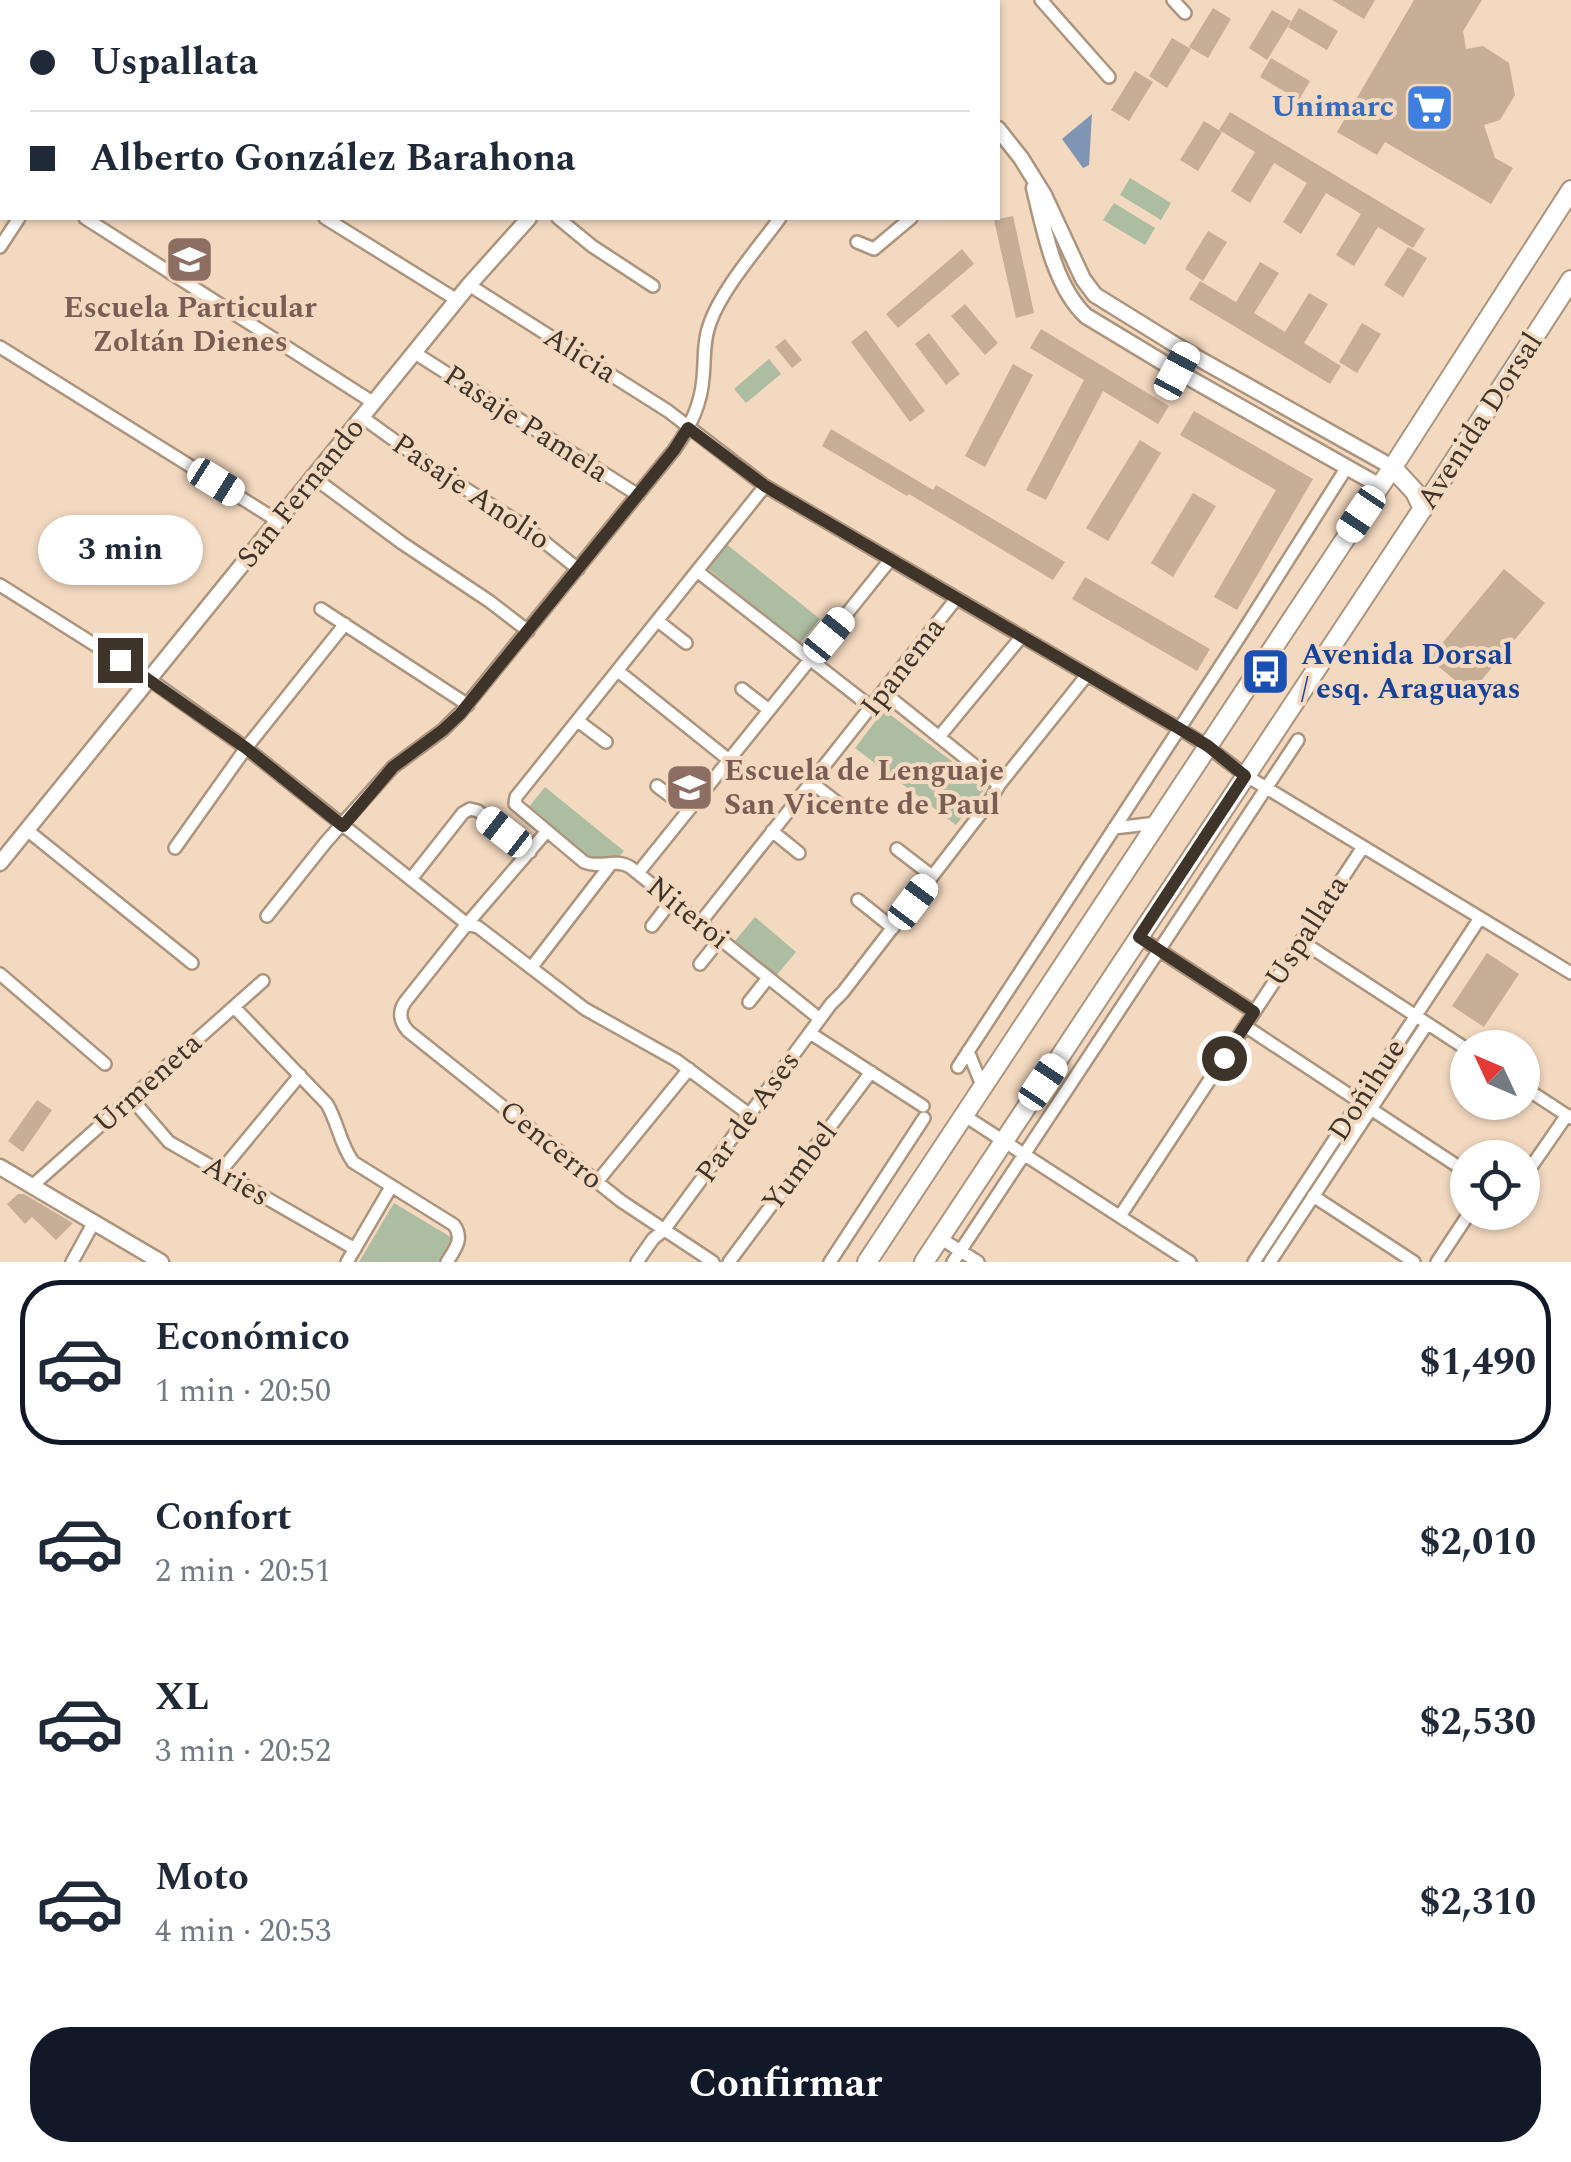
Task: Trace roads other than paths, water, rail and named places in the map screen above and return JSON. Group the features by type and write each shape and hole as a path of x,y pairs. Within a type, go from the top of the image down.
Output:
{"main road":[{"name":"Avenida Dorsal","path":"867,1262 1571,190"},
{"name":"Avenida Dorsal","path":"924,1262 1571,280"},
{"path":"1392,467 1415,492 1422,509"}],"street":[{"path":"1041,0 1109,77"},
{"path":"1173,0 1184,13"},
{"path":"1000,137 1030,172 1088,288 1102,302 1392,467"},
{"path":"1030,172 1048,244 1071,300 1086,316 1380,486"},
{"path":"0,247 18,220"},
{"path":"88,220 374,402"},
{"path":"328,220 457,300"},
{"name":"San Fernando","path":"0,863 457,300 527,220"},
{"path":"560,220 653,286"},
{"path":"266,916 393,767 443,730 468,704 674,450 701,396 704,344 714,313 779,220"},
{"path":"857,242 874,249 909,220"},
{"name":"Alicia","path":"470,285 668,411 765,486 1180,729 1245,776 1571,973"},
{"path":"0,348 278,521"},
{"name":"Pasaje Pamela","path":"415,352 638,495"},
{"path":"1177,371 1187,352"},
{"name":"Pasaje Anolio","path":"362,416 430,466 528,528 578,569"},
{"path":"958,1067 1347,467"},
{"path":"313,477 528,631"},
{"path":"606,742 578,721 765,486"},
{"path":"638,873 890,560"},
{"path":"697,571 871,707"},
{"path":"0,585 150,679 246,748 467,924 478,928 599,1018 689,1069 750,1114"},
{"name":"Ipanema","path":"700,923 956,599"},
{"path":"321,609 468,704"},
{"path":"658,621 686,643"},
{"path":"175,848 246,748 345,624"},
{"path":"939,737 1022,636"},
{"path":"618,671 729,760"},
{"name":"Par de Ases","path":"637,1262 1087,675"},
{"path":"742,688 770,710"},
{"path":"883,692 1000,785"},
{"name":"Niteroi","path":"578,721 515,800 517,808 590,864 624,863 820,1020"},
{"path":"956,1256 1298,740"},
{"path":"811,782 838,804"},
{"path":"657,786 688,810"},
{"path":"410,880 470,809 478,811 530,852"},
{"path":"1114,828 1157,822"},
{"path":"27,830 192,963"},
{"path":"467,924 547,831"},
{"path":"772,831 799,853"},
{"name":"Uspallata","path":"1120,1216 1363,847"},
{"path":"897,849 932,876"},
{"path":"532,968 611,864"},
{"path":"652,926 672,900"},
{"path":"858,900 893,928"},
{"name":"Doñihue","path":"1254,1262 1421,1020 1480,918"},
{"name":"Cencerro","path":"467,924 405,1002 400,1016 408,1031 597,1182 713,1262"},
{"path":"1139,937 1254,1012"},
{"path":"700,964 720,939"},
{"path":"1300,941 1450,1039"},
{"path":"0,974 105,1064"},
{"path":"749,1002 768,978"},
{"name":"Urmeneta","path":"32,1186 263,980"},
{"path":"234,1007 328,1104 353,1162 458,1228 459,1242 448,1262"},
{"path":"1245,1026 1450,1160"},
{"path":"810,1033 924,1112 830,1262"},
{"path":"968,1051 983,1088"},
{"path":"597,1182 689,1069"},
{"name":"Yumbel","path":"729,1262 871,1072"},
{"path":"220,1172 300,1075"},
{"path":"1540,1097 1569,1116 1540,1155"},
{"name":"Aries","path":"131,1098 164,1138 355,1249"},
{"name":"Doñihue","path":"1270,1262 1365,1105"},
{"path":"965,1116 1187,1261"},
{"path":"2,1172 161,1262"},
{"path":"347,1262 391,1187"},
{"path":"1313,1196 1410,1261"},
{"path":"72,1262 94,1222"},
{"path":"1438,1262 1458,1230"},
{"path":"940,1238 956,1256 978,1262"}],"water":[{"path":"1092,114 1089,165 1083,168 1062,139"}],"place":[{"name":"Unimarc","path":"1429,107"},
{"name":"Escuela Particular Zoltán Dienes","path":"190,259"},
{"name":"Avenida Dorsal / esq. Araguayas","path":"1266,672"},
{"name":"Escuela de Lenguaje San Vicente de Paul","path":"689,788"}]}
